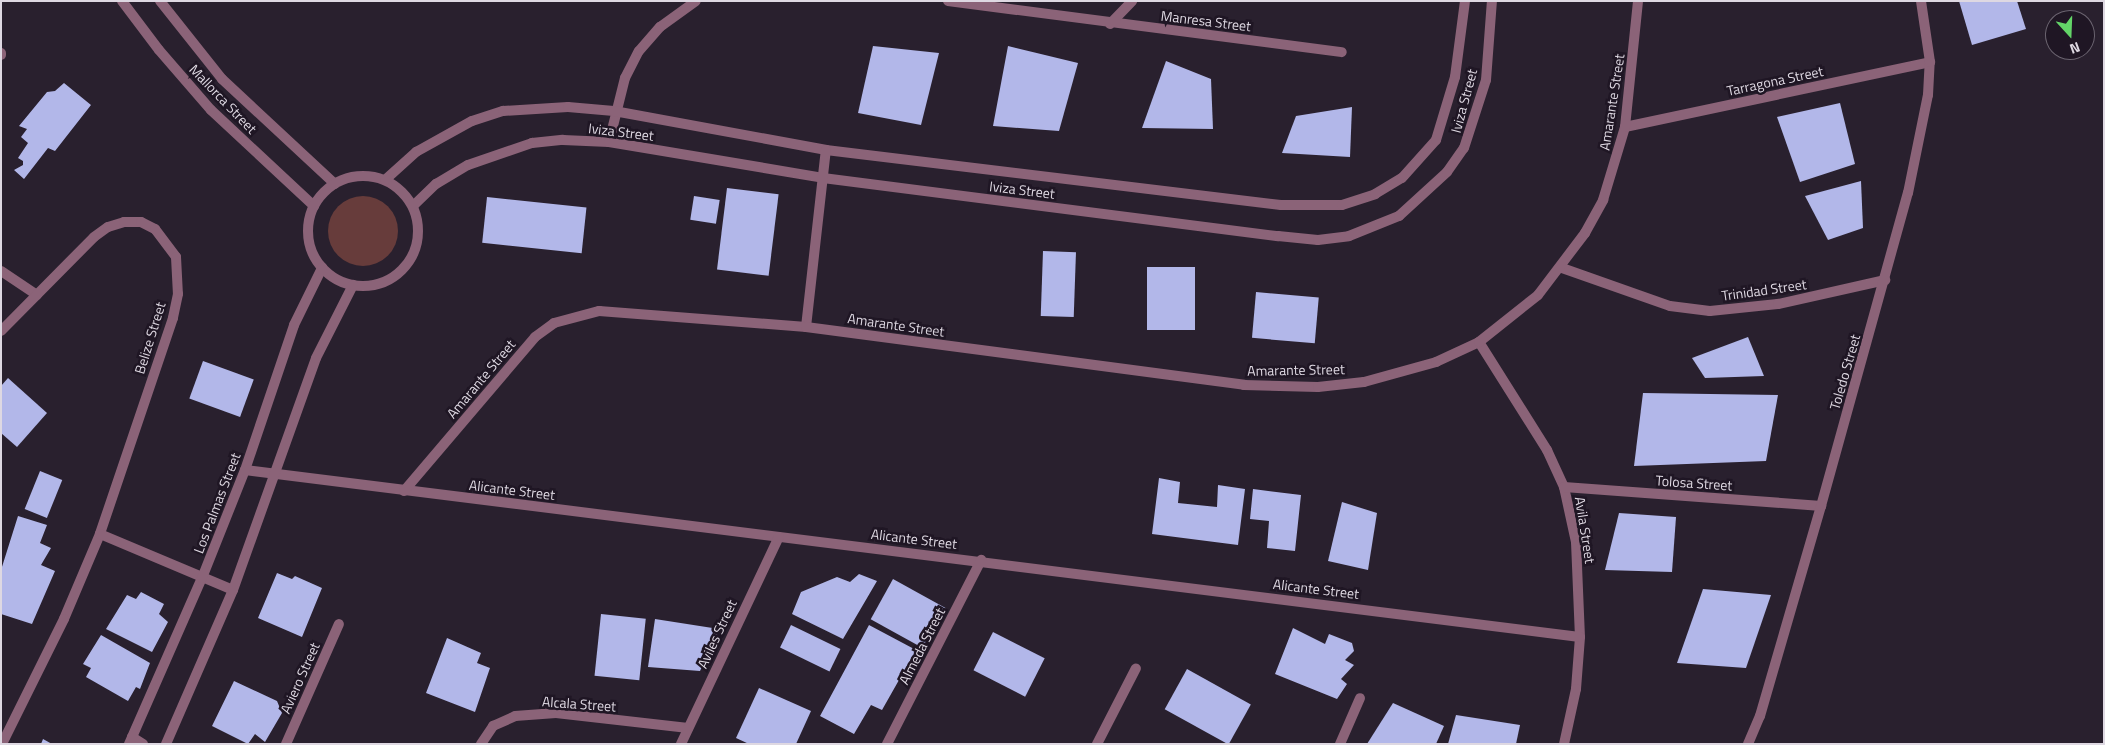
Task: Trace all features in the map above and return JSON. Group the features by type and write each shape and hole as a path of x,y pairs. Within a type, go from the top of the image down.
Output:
{"street":[{"name":"Mallorca Street","path":"122,1 159,50 211,110 314,206"},
{"name":"Mallorca Street","path":"160,1 222,78 335,184"},
{"path":"609,142 614,111 625,78 639,51 660,27 696,1"},
{"name":"Manresa Street","path":"948,1 1110,24 1342,52"},
{"path":"1110,24 1132,1"},
{"name":"Iviza Street","path":"385,180 416,152 444,135 503,111 534,107 614,111 826,150 1280,205 1342,205 1376,194 1402,178 1436,140 1456,77 1465,1"},
{"name":"Iviza Street","path":"413,206 436,184 468,165 500,152 532,143 563,140 609,142 823,178 1278,236 1318,240 1349,236 1399,216 1447,172 1464,148 1486,80 1492,1"},
{"name":"Amarante Street","path":"404,491 535,337 554,324 599,312 806,327 1263,386 1318,387 1364,382 1436,362 1479,342 1538,295 1562,268 1603,200 1625,127 1638,1"},
{"name":"Toledo Street","path":"1748,744 1760,716 1885,280 1923,126 1930,62 1921,1"},
{"name":"Tarragona Street","path":"1625,127 1930,62"},
{"path":"806,327 826,150"},
{"path":"359,176 385,180 401,190 413,206 418,222 418,239 407,263 387,280 370,285 353,285 336,279 322,268 314,258 309,239 309,219 314,206 335,184 359,176"},
{"name":"Belize Street","path":"1,331 94,237 108,227 124,222 141,222 155,229 176,257 178,294 173,318 100,534 28,696 2,744"},
{"name":"Los Palmas Street","path":"130,740 202,578 245,470 288,340 322,268"},
{"name":"Trinidad Street","path":"1562,268 1670,306 1710,311 1778,304 1885,280"},
{"path":"1,271 37,295"},
{"path":"166,744 233,590 276,475 316,358 353,285"},
{"name":"Avila Street","path":"1479,342 1524,410 1564,487 1576,542 1580,637 1576,689 1564,744"},
{"name":"Alicante Street","path":"245,470 779,537 981,560 1580,637"},
{"name":"Tolosa Street","path":"1564,487 1821,506"},
{"path":"100,534 233,590"},
{"name":"Aviles Street","path":"681,744 779,537"},
{"name":"Almeda Street","path":"887,744 981,560"},
{"name":"Aviero Street","path":"286,744 339,624"},
{"path":"1097,744 1136,668"},
{"path":"1340,744 1360,698"},
{"name":"Alcala Street","path":"481,744 492,726 515,716 556,713 688,728"},
{"path":"130,740 144,744"}],"shaded area":[{"path":"370,196 383,202 392,211 396,217 398,231 396,245 388,256 377,264 356,266 349,264 338,256 330,245 328,224 330,217 338,206 349,198"}],"building":[{"path":"1959,1 2017,1 2026,29 1972,45"},
{"path":"873,46 939,53 921,125 858,113"},
{"path":"1008,46 1078,63 1059,131 993,126"},
{"path":"1166,61 1211,79 1213,129 1142,128"},
{"path":"64,83 91,105 55,151 48,148 24,179 14,170 23,165 23,161 18,158 28,143 21,137 27,129 19,126 47,92 55,91"},
{"path":"1840,103 1855,164 1800,182 1777,117"},
{"path":"1352,107 1350,157 1282,153 1296,116"},
{"path":"1861,181 1863,228 1828,240 1805,196"},
{"path":"727,188 779,194 769,276 717,269"},
{"path":"694,196 720,200 716,224 690,220"},
{"path":"487,197 586,207 582,253 482,243"},
{"path":"1043,251 1076,252 1074,317 1041,316"},
{"path":"1147,267 1195,267 1195,330 1147,330"},
{"path":"1256,292 1319,297 1315,343 1252,338"},
{"path":"1748,337 1764,376 1705,378 1692,358"},
{"path":"203,361 254,379 240,417 189,399"},
{"path":"8,378 47,413 17,447 1,433 1,386"},
{"path":"1643,393 1778,395 1766,461 1634,466"},
{"path":"40,471 62,480 47,518 25,509"},
{"path":"1159,478 1180,482 1178,503 1217,507 1218,485 1245,489 1238,545 1152,534"},
{"path":"1253,489 1301,495 1295,551 1267,548 1269,521 1250,519"},
{"path":"1342,502 1377,513 1368,570 1328,561"},
{"path":"1619,513 1676,517 1672,572 1605,570"},
{"path":"18,516 47,525 40,543 51,548 41,565 55,571 32,624 1,614 1,570"},
{"path":"277,573 292,579 295,576 322,588 302,637 258,618"},
{"path":"859,574 877,581 843,639 792,614 801,592 837,577 850,582"},
{"path":"893,579 945,608 923,648 871,619"},
{"path":"1703,589 1771,595 1746,668 1677,663"},
{"path":"141,592 164,604 159,614 168,622 152,652 106,629 127,595 136,599"},
{"path":"601,614 646,619 639,680 595,676"},
{"path":"655,619 719,629 700,671 648,667"},
{"path":"791,625 840,649 829,672 780,647"},
{"path":"869,625 916,650 882,710 871,705 854,734 820,716"},
{"path":"1293,628 1325,644 1329,634 1352,643 1354,651 1345,660 1354,665 1341,679 1347,684 1337,699 1275,674"},
{"path":"993,632 1045,658 1025,697 973,670"},
{"path":"101,635 150,663 140,689 136,687 128,701 86,677 91,668 83,664"},
{"path":"447,638 481,653 477,663 490,668 475,712 426,693"},
{"path":"1187,669 1251,704 1229,744 1165,709"},
{"path":"234,681 277,701 282,713 265,742 255,734 248,744 212,726"},
{"path":"759,688 811,711 796,744 749,744 736,738"},
{"path":"1393,703 1444,726 1436,744 1367,744"},
{"path":"1456,715 1520,725 1516,744 1448,744"},
{"path":"43,739 52,744 41,744"}]}
